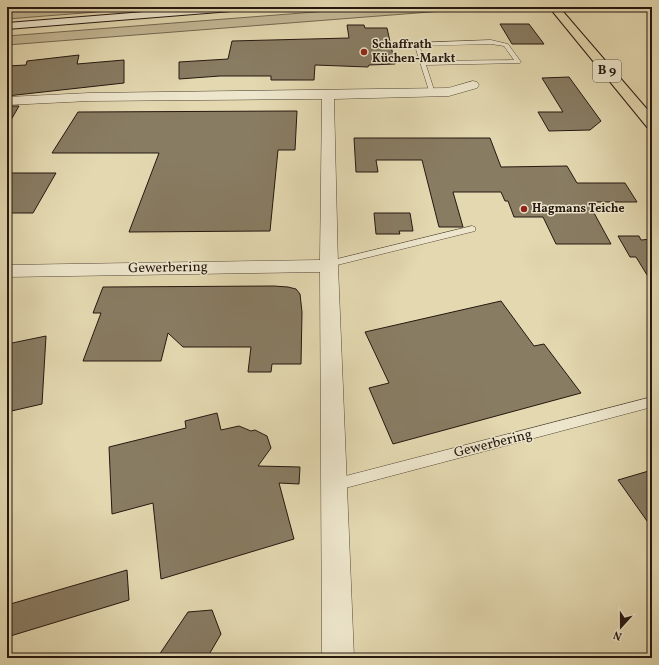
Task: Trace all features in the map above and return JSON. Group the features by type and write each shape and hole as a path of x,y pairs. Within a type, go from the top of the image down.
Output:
{"main road":[{"path":"7,26 244,7"},
{"name":"B 9","path":"554,7 652,124"}],"street":[{"path":"7,100 89,97 432,93 449,92 473,85"},
{"path":"328,95 329,265 338,658"},
{"name":"Gewerbering","path":"7,271 329,265"}],"lane":[{"path":"422,63 518,62 506,45 492,42 416,44 422,63 432,93"},
{"path":"329,265 472,229"},
{"name":"Gewerbering","path":"333,485 652,402"}],"shaded area":[{"path":"7,7 160,7 7,19"},
{"path":"379,7 494,7 7,45 7,36"}],"building":[{"path":"500,24 529,24 544,44 512,44"},
{"path":"347,25 364,25 365,28 387,28 395,64 369,65 368,67 315,65 314,80 271,80 271,76 220,76 179,79 179,62 228,59 232,41 349,38"},
{"path":"79,55 77,64 124,60 124,83 7,96 7,66 26,65 27,61"},
{"path":"569,77 601,121 590,130 549,131 538,112 563,112 542,78"},
{"path":"7,106 19,106 7,127"},
{"path":"297,111 295,150 278,150 270,231 129,232 159,153 52,153 78,112"},
{"path":"354,138 490,138 501,167 567,166 577,183 625,183 637,202 588,202 611,244 556,244 543,217 514,217 508,201 505,201 501,192 453,192 463,227 439,227 422,160 376,160 378,172 356,172"},
{"path":"11,173 56,173 33,213 7,213 7,179"},
{"path":"374,213 410,213 413,231 399,231 400,234 376,234"},
{"path":"618,236 639,236 641,240 652,239 652,283 636,257 630,257"},
{"path":"274,286 296,289 300,294 302,312 301,364 272,364 271,372 248,372 251,347 183,347 168,333 161,361 83,361 101,313 93,313 103,287"},
{"path":"501,301 534,346 544,344 581,393 393,444 369,388 389,383 365,332"},
{"path":"46,336 42,404 7,412 7,344"},
{"path":"217,413 221,430 239,426 251,431 255,430 267,436 271,448 258,466 300,467 299,484 279,483 294,539 161,579 153,503 112,514 109,447 186,428 185,421"},
{"path":"652,470 652,528 618,480"},
{"path":"127,570 129,600 7,637 7,605"},
{"path":"212,610 221,634 207,658 157,658 188,612"}],"waterway":[{"path":"583,7 599,11 626,7"}],"place":[{"name":"Schaffrath Küchen-Markt","path":"364,52"},
{"name":"Hagmans Teiche","path":"524,209"}]}
